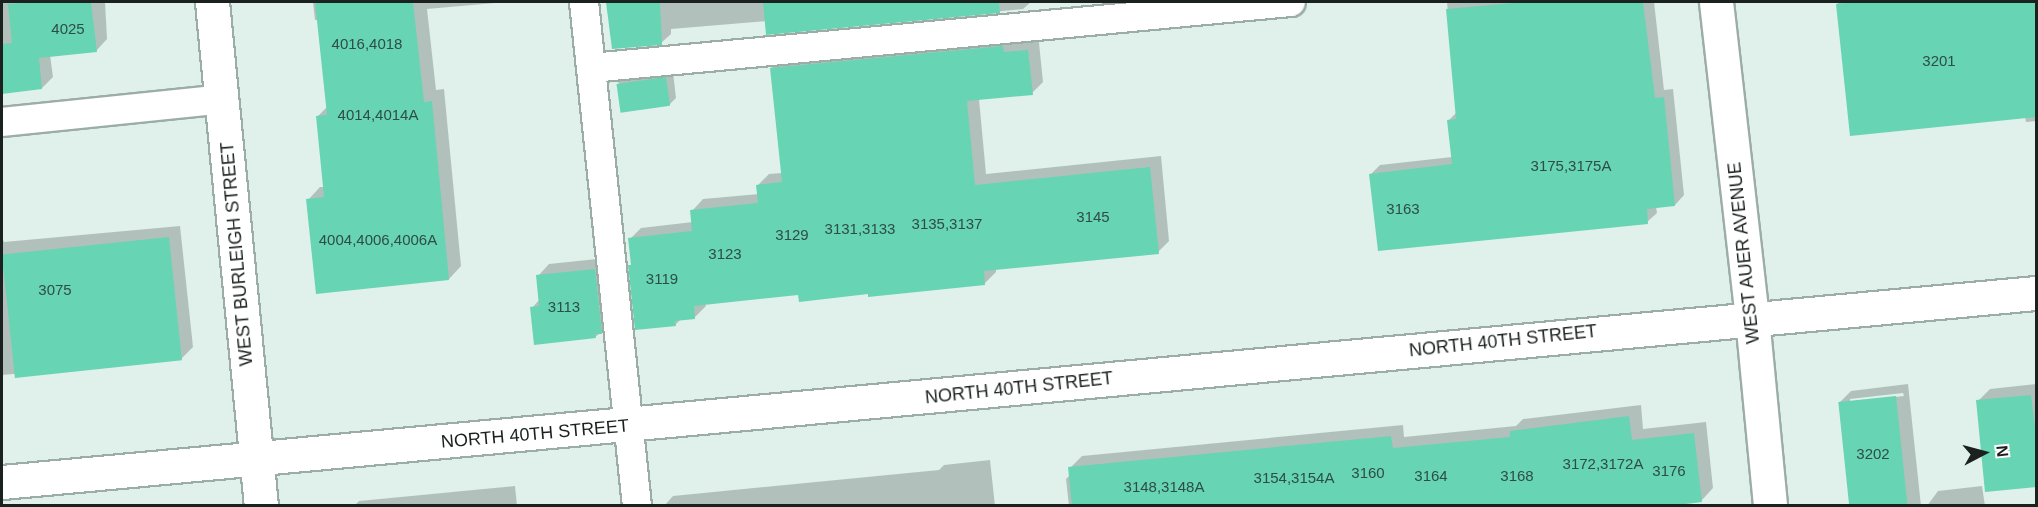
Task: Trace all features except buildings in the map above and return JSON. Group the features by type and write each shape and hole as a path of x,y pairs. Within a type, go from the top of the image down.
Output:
{"street":[{"name":"WEST BURLEIGH STREET","path":"212,2 261,506"},
{"name":"WEST AUER AVENUE","path":"1716,2 1752,318 1770,506"},
{"name":"NORTH 40TH STREET","path":"2,482 629,426 1752,318 2037,293"}],"lane":[{"path":"584,2 637,506"},
{"path":"591,68 1291,2"},
{"path":"2,122 223,99"}]}
